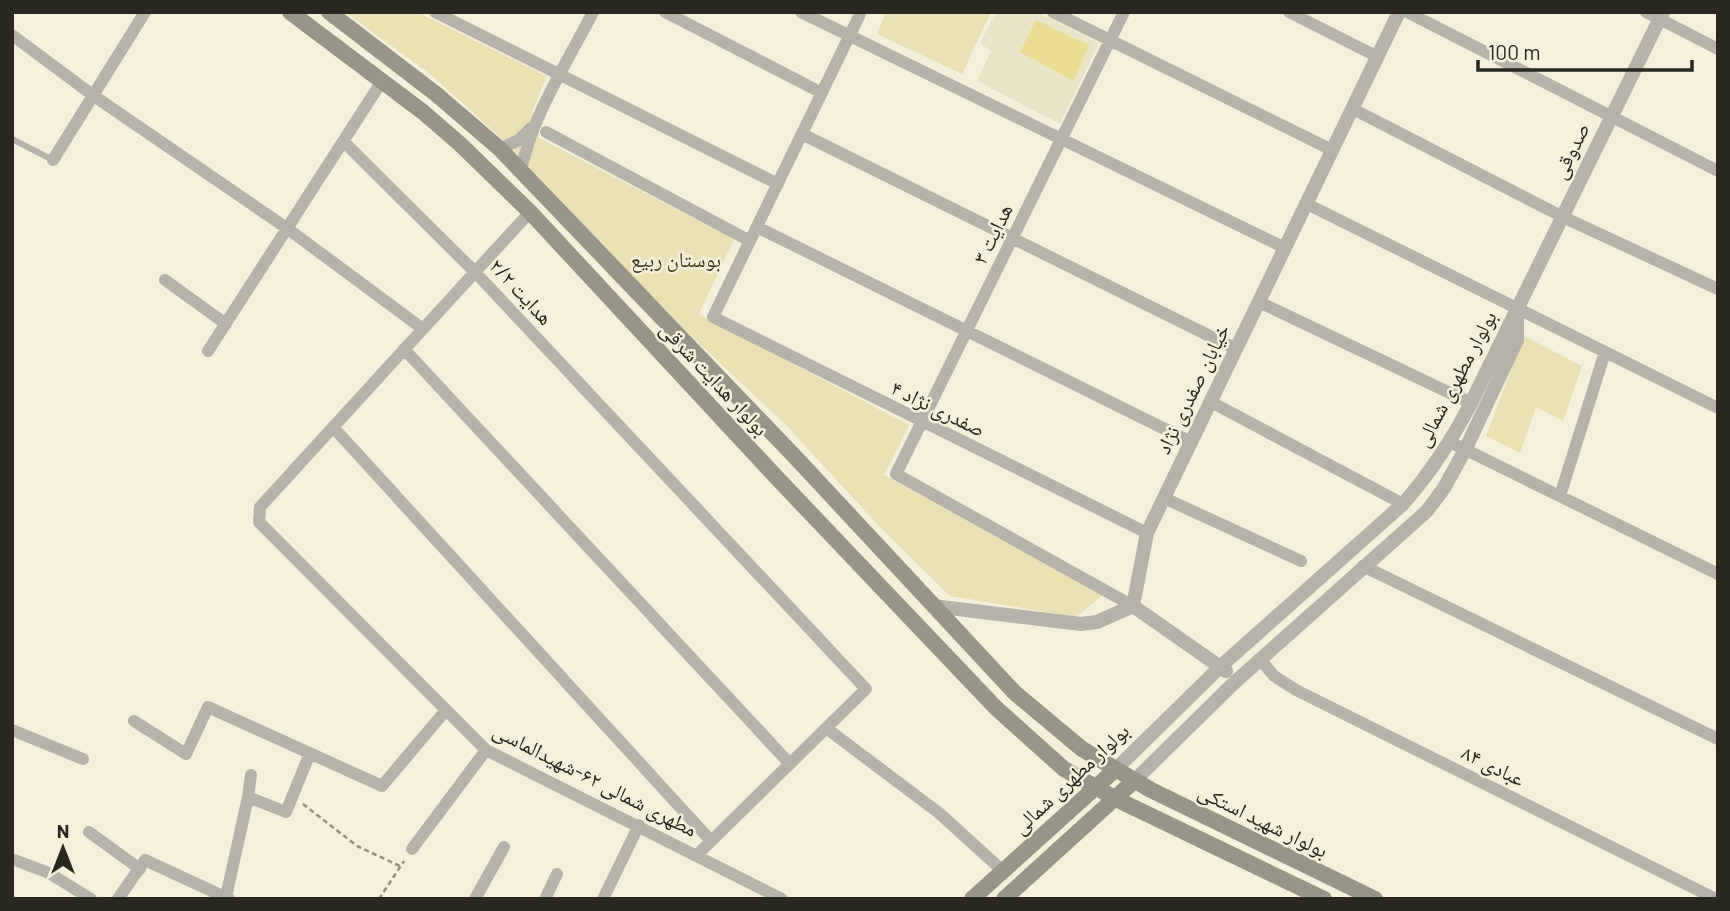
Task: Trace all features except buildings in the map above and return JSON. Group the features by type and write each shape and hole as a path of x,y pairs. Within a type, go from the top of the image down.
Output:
{"main road":[{"name":"بولوار هدایت شرقی","path":"290,12 310,18 460,144 530,212 996,708 1064,769 1094,788"},
{"name":"بولوار هدایت شرقی","path":"329,12 436,94 500,149 798,460 1015,693 1082,750 1135,780"},
{"name":"بولوار مطهری شمالی","path":"972,899 1115,769"},
{"name":"بولوار مطهری شمالی","path":"1004,899 1135,780"},
{"name":"بولوار شهید استکی","path":"1135,780 1374,899"},
{"name":"بولوار شهید استکی","path":"1094,788 1324,899"}],"street":[{"path":"53,160 145,12"},
{"path":"435,12 778,184"},
{"path":"521,171 534,125 593,12"},
{"path":"665,12 822,93"},
{"path":"801,12 1285,248"},
{"path":"546,132 750,241 861,12"},
{"path":"1053,12 1332,150"},
{"name":"هدایت ۳","path":"1124,12 896,474 1133,606"},
{"path":"1289,12 1378,57"},
{"name":"خیابان صفدری نژاد","path":"1133,606 1147,533 1399,12"},
{"path":"1407,12 1718,170"},
{"path":"1656,15 1718,49"},
{"name":"صدوقی","path":"1517,309 1611,117 1656,15"},
{"path":"12,35 94,96 288,229 423,329"},
{"path":"208,351 382,81"},
{"path":"1353,109 1563,216 1718,289"},
{"path":"500,149 519,140 534,125"},
{"path":"802,134 1236,349"},
{"name":"هدایت ۲/۲","path":"344,142 475,272 866,689 826,728"},
{"path":"1307,204 1717,406"},
{"path":"530,212 333,427 711,841"},
{"path":"757,227 1191,442"},
{"name":"صفدری نژاد ۴","path":"750,241 713,317 921,423 1147,533"},
{"path":"165,279 226,324"},
{"path":"1259,302 1471,402"},
{"name":"بولوار مطهری شمالی","path":"1115,769 1221,666 1403,503 1427,476 1451,442 1517,309"},
{"name":"بولوار مطهری شمالی","path":"1135,780 1235,682 1427,511 1444,488 1465,450 1517,340 1517,309"},
{"path":"404,349 790,764"},
{"path":"1560,496 1605,352"},
{"path":"1211,402 1403,503"},
{"name":"مطهری شمالی ۶۲-شهیدالماسی","path":"333,427 260,507 259,522 486,750 782,899"},
{"path":"1451,442 1718,573"},
{"path":"1164,498 1301,561"},
{"path":"1363,566 1718,739"},
{"path":"933,606 1081,624 1097,622 1133,606 1221,666 1235,682"},
{"name":"عبادی ۸۴","path":"1260,659 1274,676 1296,690 1716,899"},
{"path":"134,721 186,754 208,707 382,786 446,710"},
{"path":"697,855 826,728 939,813 1003,871"},
{"path":"12,730 83,759"},
{"path":"412,849 486,750"},
{"path":"248,797 285,812 310,753"},
{"path":"118,899 145,860 228,898 251,775"},
{"path":"603,899 639,825"},
{"path":"89,832 140,869"},
{"path":"475,899 504,847"},
{"path":"12,859 49,873 91,899"},
{"path":"545,899 557,874"}],"lane":[{"path":"12,139 53,160"}],"path":[{"path":"292,798 308,807 357,846 400,866 379,899"}],"shaded area":[{"path":"996,12 1037,12 1099,43 1060,124 977,81 991,51 980,43"}],"green space":[{"name":"بوستان ربیع","path":"345,12 417,12 547,76 532,112 539,138 734,239 699,314 909,425 884,475 1104,594 1076,617 950,596 880,527 786,425 659,306 508,144 430,74"},
{"path":"886,12 991,12 962,74 877,34"},
{"path":"1524,336 1582,366 1563,421 1536,407 1520,453 1486,436"}]}
